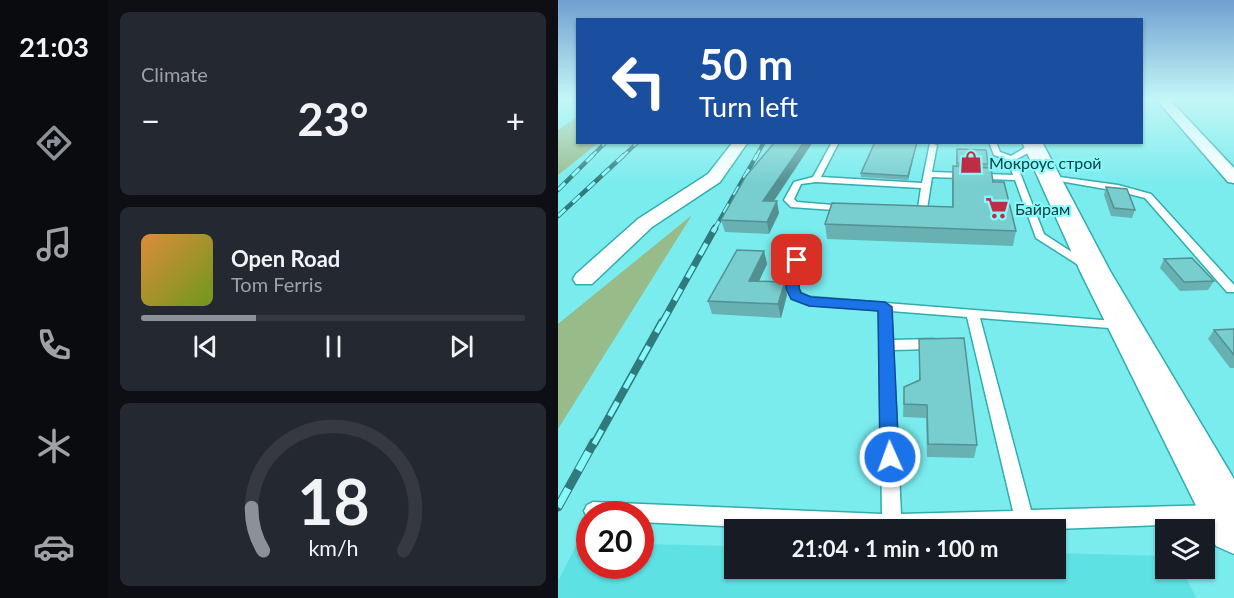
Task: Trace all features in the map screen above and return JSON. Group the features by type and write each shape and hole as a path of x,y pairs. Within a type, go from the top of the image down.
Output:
{"main road":[{"path":"1029,161 1095,271 1230,521"}],"street":[{"path":"1188,127 1234,177"},
{"path":"584,279 645,223 714,178 740,144"}],"lane":[{"path":"816,178 835,144"},
{"path":"993,144 997,153 1148,196 1231,289"},
{"path":"897,213 918,212 922,209 933,145"},
{"path":"928,174 1029,161"},
{"path":"852,209 794,205 789,200 798,182 816,178 926,186"},
{"path":"797,260 792,288 796,296 809,301 1124,325"},
{"path":"885,307 892,519"},
{"path":"972,313 974,344 1025,519"},
{"path":"887,345 945,344"},
{"path":"654,514 777,519"},
{"path":"1066,520 1230,521"}],"shaded area":[{"path":"654,544 724,546 724,579 1066,579 1066,553 1155,556 1155,579 1187,579 1196,598 558,598 558,581 576,546 576,579 654,579"}],"green space":[{"path":"563,127 576,127 576,144 597,144 558,175 558,130"},
{"path":"692,215 558,429 558,324"}],"building":[{"path":"773,144 803,144 763,201 777,201 767,222 721,220 746,176"},
{"path":"874,144 916,144 908,176 861,173"},
{"path":"957,149 986,150 988,164 957,163"},
{"path":"953,166 991,168 993,182 1004,182 1016,231 825,224 832,203 953,207"},
{"path":"1106,187 1127,189 1135,210 1114,208"},
{"path":"737,250 764,251 749,281 785,282 778,304 708,301"},
{"path":"1192,258 1214,281 1184,282 1164,259"},
{"path":"1234,329 1234,355 1214,330"},
{"path":"964,338 977,445 928,444 927,405 904,404 904,387 920,380 919,339"}],"railway":[{"path":"558,190 604,144"},
{"path":"622,157 636,144"},
{"path":"756,157 763,144"},
{"path":"558,216 624,155"},
{"path":"714,230 757,155"},
{"path":"662,323 715,228"},
{"path":"594,444 662,322"},
{"path":"558,507 594,442"}],"place":[{"name":"Мокроус строй","path":"971,162"},
{"name":"Байрам","path":"997,208"}],"route":[{"path":"797,260 792,288 796,296 809,301 885,307 890,457"}]}
